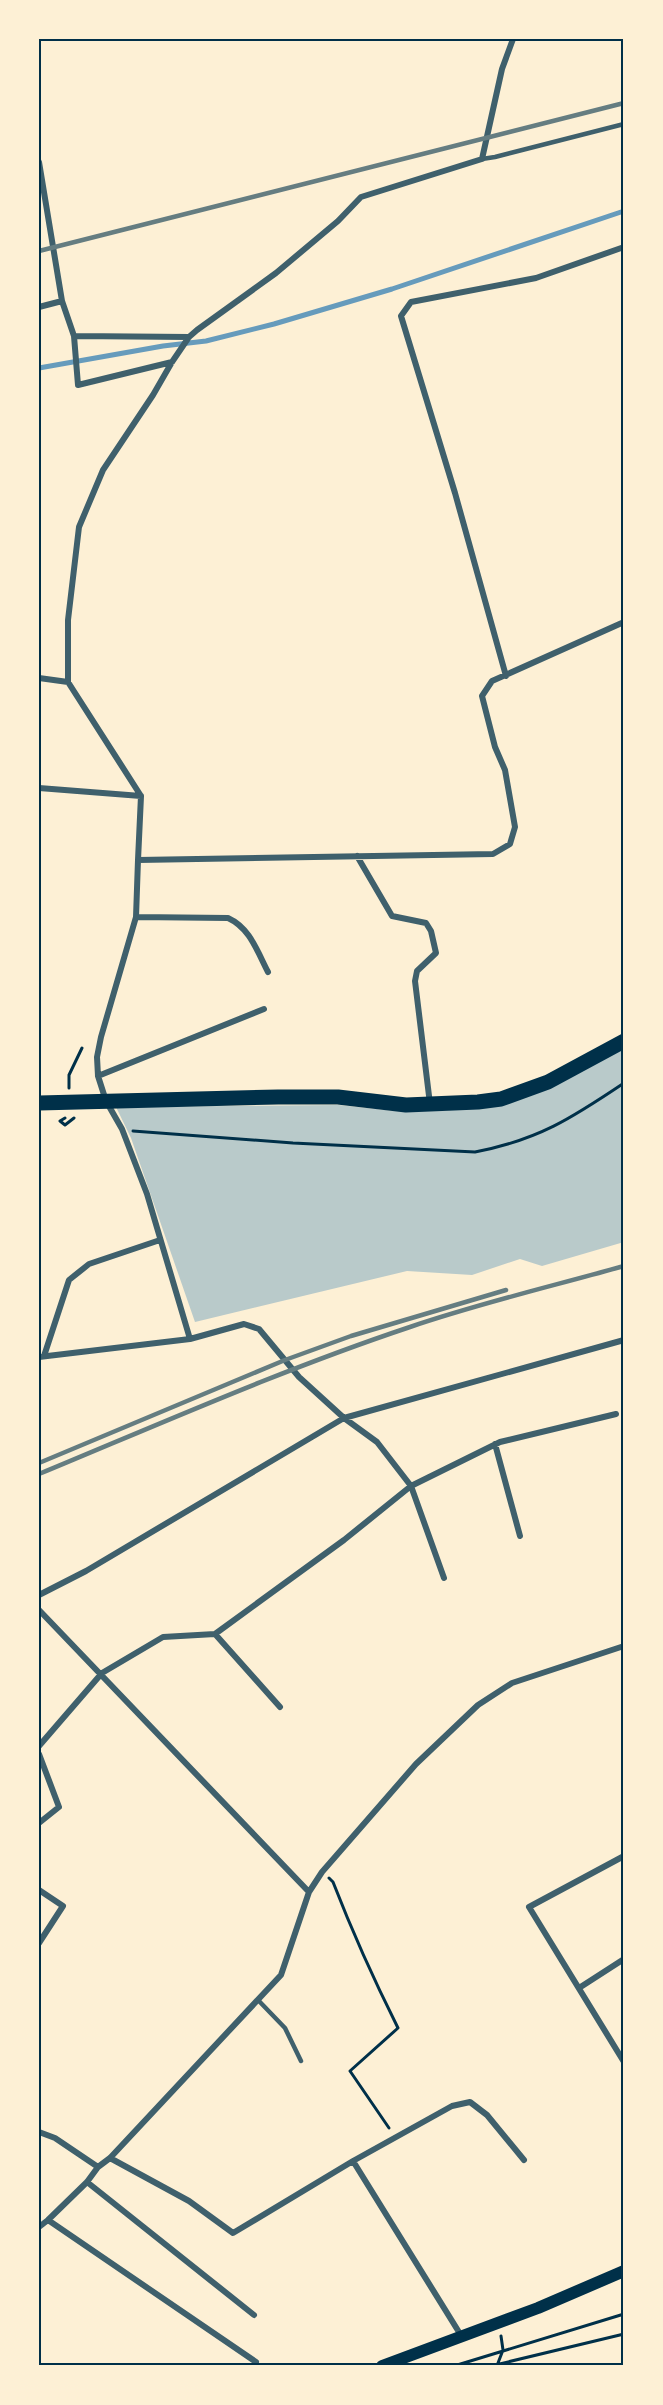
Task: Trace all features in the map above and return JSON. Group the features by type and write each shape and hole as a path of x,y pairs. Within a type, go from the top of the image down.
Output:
{"highway":[{"path":"39,1103 338,1097 406,1105 478,1102 501,1099 557,1078 624,1041"}],"main road":[{"path":"382,2366 462,2338 624,2271"}],"street":[{"path":"190,1339 147,1194 122,1130 106,1101 98,1076 97,1057 101,1037 136,917 141,796 69,682 68,620 79,527 103,470 189,337 276,273 338,221 361,197 482,159 502,69 513,39"},
{"path":"39,162 62,302 74,336 78,385 172,362"},
{"path":"506,676 455,493 401,316 411,302 536,278 624,248"},
{"path":"39,307 62,302"},
{"path":"74,336 189,337"},
{"path":"138,860 492,854 510,844 515,827 505,770 495,747 482,696 492,681 624,622"},
{"path":"39,678 69,682"},
{"path":"39,788 141,796"},
{"path":"357,856 392,916 426,923 431,931 436,952 417,971 415,981 430,1104"},
{"path":"136,917 228,918 240,923 268,972"},
{"path":"98,1076 264,1009"},
{"path":"160,1240 89,1264 69,1280 41,1356 190,1339 244,1324 259,1329 299,1377 344,1418 377,1442 411,1485 444,1578"},
{"path":"39,1595 86,1571 344,1418 624,1340"},
{"path":"39,1746 102,1673 163,1637 215,1634 344,1540 411,1485 495,1444 616,1414"},
{"path":"495,1444 520,1536"},
{"path":"39,1610 102,1673 309,1892"},
{"path":"215,1634 280,1707"},
{"path":"39,2227 87,2182 98,2167 110,2158 281,1975 309,1892 322,1872 416,1764 478,1705 513,1683 624,1646"},
{"path":"39,1754 59,1807 39,1823"},
{"path":"624,1856 529,1908 624,2062"},
{"path":"39,1890 63,1906 39,1943"},
{"path":"579,1988 624,1959"},
{"path":"110,2158 189,2201 233,2233 396,2136 452,2106 470,2102 487,2115 524,2160"},
{"path":"39,2132 55,2138 98,2167"},
{"path":"353,2161 462,2338"},
{"path":"87,2182 254,2315"},
{"path":"48,2220 256,2362"}],"lane":[{"path":"482,159 495,158 624,124"},
{"path":"258,2000 285,2028 301,2061"}],"path":[{"path":"69,1075 82,1048"},
{"path":"122,1130 475,1152 505,1146 536,1136 577,1115 624,1083"},
{"path":"68,1116 60,1121 65,1125 74,1118"},
{"path":"322,1872 333,1882 360,1950 398,2028 350,2071 396,2136"},
{"path":"454,2366 624,2314"},
{"path":"491,2366 624,2334"},
{"path":"498,2363 503,2350"}],"shaded area":[{"path":"624,1046 624,1242 542,1266 520,1259 472,1275 407,1271 195,1322 131,1138 116,1107 339,1105 395,1111 439,1111 494,1106"}],"waterway":[{"path":"39,368 163,346 206,341 274,324 392,289 624,211"}],"railway":[{"path":"39,251 624,103"},
{"path":"39,1474 223,1397 363,1343 463,1310 624,1266"},
{"path":"39,1463 285,1360 351,1336 506,1290"}]}
